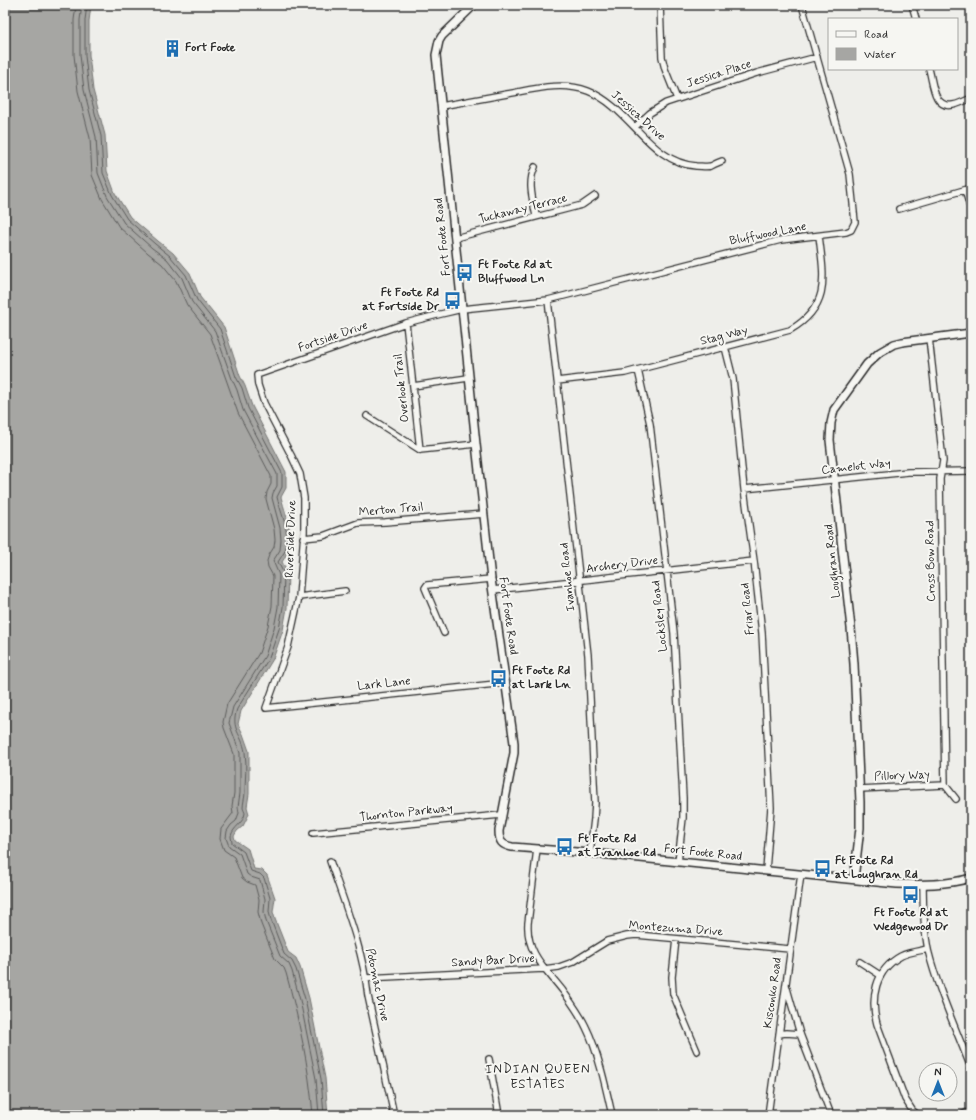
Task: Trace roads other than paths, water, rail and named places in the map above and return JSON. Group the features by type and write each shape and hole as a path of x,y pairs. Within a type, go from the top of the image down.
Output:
{"street":[{"name":"Fort Foote Road","path":"474,5 446,31 439,41 436,55 468,378 491,579 512,726 514,753 501,815 500,841 502,844 512,847 590,853 923,885 971,878"},
{"path":"660,5 662,56 677,99"},
{"name":"Bluffwood Lane","path":"462,310 548,300 781,240 819,236 851,230 855,222 850,174 802,5"},
{"path":"912,5 916,18"},
{"name":"Jessica Place","path":"635,127 650,113 666,103 756,73 817,57"},
{"path":"929,70 936,97 941,103 946,106 951,106 971,98"},
{"name":"Jessica Drive","path":"441,106 550,87 573,87 588,91 602,98 635,127 659,151 678,162 684,164 710,166 722,160"},
{"path":"535,167 532,172 530,186 536,216"},
{"path":"899,209 971,188"},
{"path":"965,190 971,210"},
{"name":"Tuckaway Terrace","path":"455,238 582,205 595,196"},
{"name":"Stag Way","path":"557,381 625,373 790,330 798,326 811,313 821,297 824,274 819,236"},
{"name":"Ivanhoe Road","path":"548,300 588,655 594,795 594,819 590,853"},
{"name":"Fortside Drive","path":"257,375 406,323 462,310"},
{"name":"Overlook Trail","path":"406,323 420,450"},
{"name":"Loughran Road","path":"854,879 860,828 859,789 851,628 830,431 832,416 839,402 867,364 880,352 894,344 971,333"},
{"name":"Cross Bow Road","path":"929,338 943,461 940,479 945,785"},
{"name":"Friar Road","path":"725,347 733,379 744,488 762,633 770,787 770,826 766,870"},
{"name":"Locksley Road","path":"638,370 650,424 675,650 683,798 683,818 678,862"},
{"name":"Riverside Drive","path":"257,375 258,385 264,403 300,474 304,498 304,532 299,597 288,647 266,708"},
{"path":"413,386 468,378"},
{"path":"367,416 420,450 476,444"},
{"name":"Camelot Way","path":"744,488 903,472 971,471"},
{"name":"Merton Trail","path":"303,538 323,536 358,523 484,514"},
{"name":"Archery Drive","path":"493,590 754,561"},
{"path":"444,633 425,588 427,585 491,579"},
{"path":"299,597 345,591"},
{"name":"Lark Lane","path":"266,708 506,683"},
{"path":"945,785 956,799"},
{"name":"Pillory Way","path":"859,789 945,785"},
{"name":"Thornton Parkway","path":"313,833 501,815"},
{"name":"Sandy Bar Drive","path":"537,849 528,931 533,952 544,969"},
{"name":"Potomac Drive","path":"330,861 351,922 366,978 368,996 394,1115"},
{"name":"Kisconko Road","path":"768,1115 801,874"},
{"path":"923,885 928,949 944,997 971,1068"},
{"name":"Montezuma Drive","path":"544,969 559,967 572,962 607,941 636,935 790,949"},
{"path":"676,938 672,977 673,994 697,1051"},
{"path":"918,1115 912,1110 905,1099 876,1024 874,1014 874,990 880,975 894,961 909,953 928,949"},
{"path":"860,962 880,975"},
{"path":"544,969 580,1016 591,1038 612,1115"},
{"name":"Sandy Bar Drive","path":"366,978 544,969"},
{"path":"786,982 800,1034 831,1115"},
{"path":"778,1034 800,1034"},
{"path":"489,1059 500,1115"},
{"path":"961,1115 971,1111"}],"water":[{"path":"5,5 91,5 89,21 89,55 93,90 105,135 107,171 115,193 130,217 173,253 190,273 200,297 224,327 240,376 252,406 286,472 286,488 281,497 288,522 290,538 287,554 282,562 288,572 287,608 283,630 273,659 241,711 238,724 249,751 249,794 247,807 249,814 243,826 234,836 235,840 248,849 254,869 262,870 267,875 275,898 273,912 275,919 288,952 296,958 300,967 309,998 325,1078 328,1115 5,1115"}],"place":[{"name":"Fort Foote","path":"172,48"},
{"name":"Ft Foote Rd at Bluffwood Ln","path":"465,272"},
{"name":"Ft Foote Rd at Fortside Dr","path":"452,300"},
{"name":"Ft Foote Rd at Lark Ln","path":"499,678"},
{"name":"Ft Foote Rd at Ivanhoe Rd","path":"565,846"},
{"name":"Ft Foote Rd at Loughran Rd","path":"822,868"},
{"name":"Ft Foote Rd at Wedgewood Dr","path":"911,894"}],"district":[{"name":"INDIAN QUEEN ESTATES","path":"538,1076"}]}
